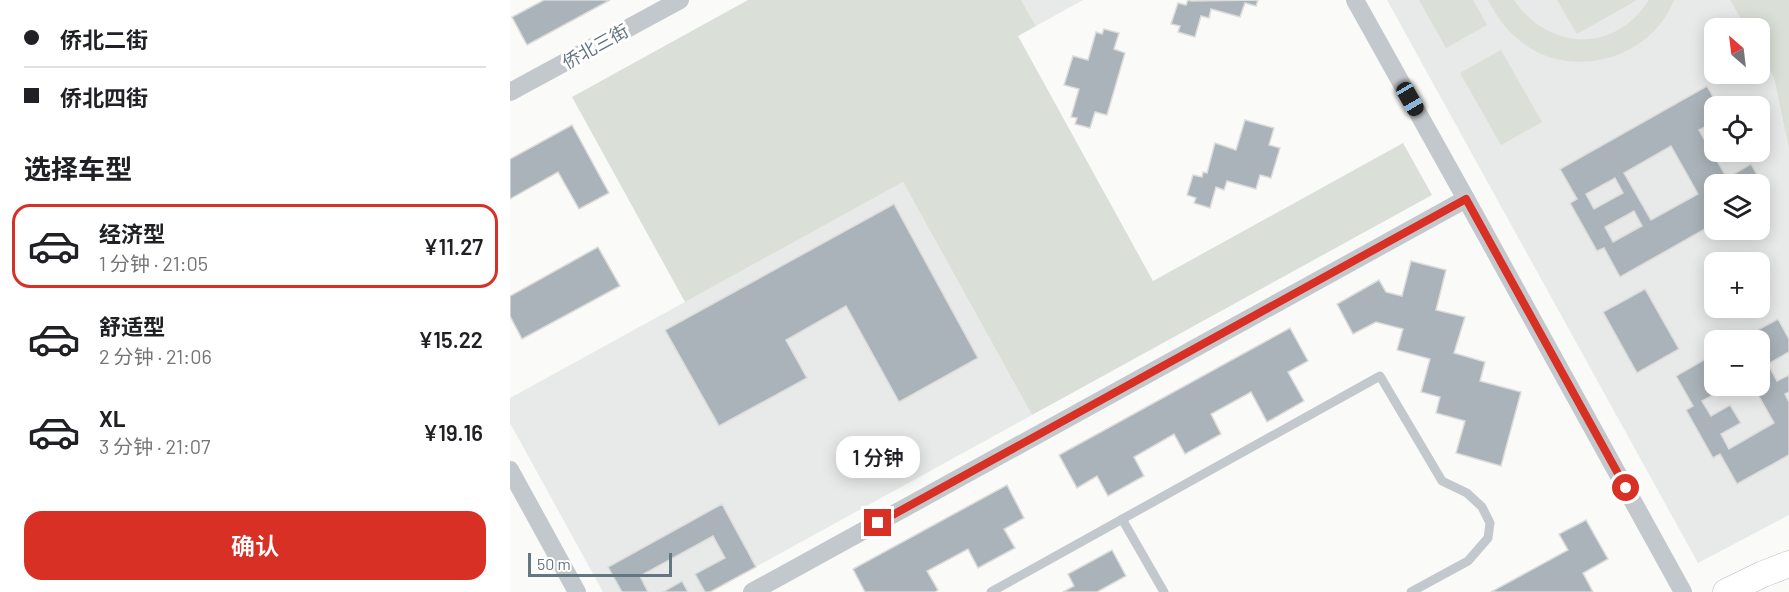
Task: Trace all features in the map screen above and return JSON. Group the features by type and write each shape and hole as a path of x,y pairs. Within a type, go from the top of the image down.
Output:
{"street":[{"name":"侨北三街","path":"510,92 680,0"},
{"path":"1354,0 1683,592"},
{"path":"752,592 1466,199"},
{"path":"510,470 577,592"},
{"path":"1726,592 1789,564"}],"lane":[{"path":"991,592 1380,376 1442,481 1467,493 1482,507 1491,523 1488,538 1468,561 1411,592"},
{"path":"1122,519 1164,592"}],"shaded area":[{"path":"748,0 1021,0 1036,26 1018,36 1153,281 1403,143 1432,195 1032,415 903,182 685,302 572,97"},
{"path":"1021,0 1083,0 1036,26"},
{"path":"1387,0 1730,0 1740,18 1704,18 1704,84 1770,84 1770,71 1774,78 1789,149 1789,515 1698,563"},
{"path":"1419,0 1473,0 1487,25 1446,48"},
{"path":"1488,0 1514,0 1528,17 1545,29 1563,37 1582,39 1600,37 1618,30 1635,18 1649,0 1674,0 1663,21 1647,37 1628,50 1607,58 1584,62 1561,60 1539,53 1509,31"},
{"path":"1557,0 1637,0 1577,34"},
{"path":"1730,0 1789,0 1789,149 1774,78 1770,71 1770,18 1740,18"},
{"path":"1501,50 1542,122 1501,145 1460,73"},
{"path":"903,182 1032,415 710,592 603,592 510,423 510,398"}],"building":[{"path":"544,0 610,0 527,45 512,17"},
{"path":"1188,0 1258,0 1256,6 1245,3 1240,17 1211,9 1209,18 1201,16 1195,37 1178,32 1180,26 1171,24 1178,3 1186,5"},
{"path":"1104,29 1119,33 1114,49 1125,53 1107,115 1095,112 1090,128 1075,124 1077,118 1071,117 1079,89 1064,85 1073,56 1088,60 1096,32 1102,34"},
{"path":"1707,86 1712,96 1704,96 1704,127 1699,130 1704,139 1704,162 1718,162 1725,174 1704,174 1704,230 1620,277 1604,248 1597,251 1570,203 1577,199 1560,169","holes":["1671,146 1698,194 1651,220 1624,173","1615,178 1623,193 1594,209 1586,194","1634,211 1642,226 1613,242 1605,227"]},
{"path":"1245,120 1274,128 1269,145 1280,148 1271,178 1260,175 1256,189 1227,181 1224,190 1216,187 1210,208 1194,203 1196,198 1187,195 1193,175 1202,177 1203,172 1207,173 1215,143 1236,150"},
{"path":"572,125 609,193 579,209 558,172 510,199 510,159"},
{"path":"1751,164 1757,174 1734,174"},
{"path":"894,204 978,358 899,402 846,306 786,340 807,378 719,426 665,330"},
{"path":"598,247 620,286 522,339 510,316 510,296"},
{"path":"1411,261 1446,270 1436,310 1465,317 1454,353 1485,362 1480,381 1521,392 1501,466 1456,453 1465,421 1436,413 1440,397 1421,392 1430,359 1397,350 1403,329 1376,322 1353,334 1337,304 1379,280 1386,292 1402,296"},
{"path":"1645,289 1679,349 1637,373 1603,312"},
{"path":"1778,319 1789,339 1789,352 1770,363 1770,330 1758,330"},
{"path":"1290,328 1308,361 1288,372 1304,401 1267,422 1251,392 1211,414 1221,434 1185,454 1174,434 1134,457 1144,476 1108,496 1097,476 1077,488 1059,455"},
{"path":"1704,360 1704,396 1711,396 1702,401 1711,416 1730,405 1741,423 1721,434 1729,449 1774,423 1759,396 1770,396 1770,368 1777,381 1789,375 1789,392 1785,394 1789,402 1789,455 1737,484 1720,454 1713,458 1686,410 1693,406 1676,376"},
{"path":"1007,485 1024,518 1004,529 1015,548 978,568 968,549 927,571 938,590 935,592 865,592 853,569"},
{"path":"722,504 756,567 710,592 705,592 695,574 725,558 713,536 640,576 648,592 622,592 608,567"},
{"path":"1586,520 1608,559 1583,573 1593,592 1491,592 1568,550 1559,534"},
{"path":"1112,550 1126,576 1097,592 1063,592 1074,586 1068,574"},
{"path":"682,581 688,592 663,592"}],"route":[{"path":"878,523 1466,199 1626,488"}]}
